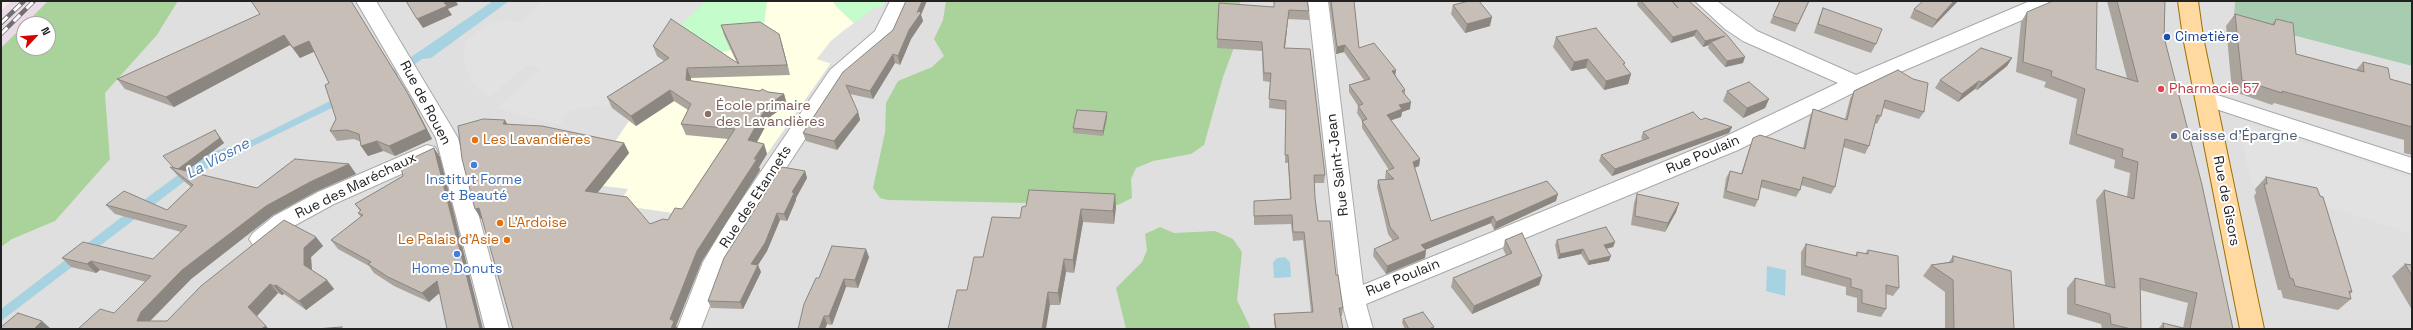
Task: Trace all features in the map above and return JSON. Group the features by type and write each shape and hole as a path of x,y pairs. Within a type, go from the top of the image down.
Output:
{"main road":[{"name":"Rue de Gisors","path":"2188,1 2205,98 2252,329"}],"street":[{"name":"Rue de Rouen","path":"366,1 412,76 448,143 497,329"},
{"name":"Rue des Etannets","path":"688,329 715,262 736,226 837,75 883,35 900,1"},
{"name":"Rue Saint-Jean","path":"1318,1 1353,298 1361,329"},
{"path":"1705,1 1732,24 1750,36 1856,83"},
{"name":"Rue Poulain","path":"1353,298 1730,144 1856,83 2048,1"},
{"path":"2205,98 2412,166"},
{"name":"Rue des Maréchaux","path":"247,250 282,222 326,198 448,143"}],"shaded area":[{"path":"11,1 48,1 33,16 16,16 16,33 1,48 1,11"},
{"path":"178,1 816,1 882,7 885,1 2239,1 2234,20 2412,66 2412,329 1,329 1,247 110,159 105,93 157,35"},
{"path":"542,1 705,1 676,29 657,56 669,64 610,104 568,111 560,125 497,108 541,68 527,65 490,97 480,91 471,81 464,61 465,41 486,25 504,20 521,22"},
{"name":"École primaire des Lavandières","path":"706,1 833,1 836,6 855,24 831,41 817,59 831,63 767,154 727,221 618,205 628,189 603,186 628,154 610,149 629,121 612,108 674,68"},
{"path":"2235,1 2412,1 2412,66 2234,20"},
{"path":"882,7 891,9 869,40 838,66 817,59 831,41 843,31 875,8"},
{"path":"2249,124 2412,178 2412,234 2307,200 2254,188 2250,178 2239,127"}],"green space":[{"path":"48,1 178,1 157,35 105,93 110,159 55,221 12,239 1,247 1,48 16,33 16,56 56,56 56,16 33,16"},
{"path":"706,1 767,1 763,33 731,50 713,54 676,29"},
{"path":"833,1 885,1 882,7 875,8 855,24 836,6"},
{"path":"946,1 1240,1 1238,37 1223,77 1204,145 1191,154 1153,161 1136,168 1131,179 1132,198 1118,205 888,200 880,198 873,188 885,132 886,103 898,81 932,67 944,56 934,39 943,20"},
{"path":"1160,227 1174,233 1215,231 1233,239 1242,252 1237,300 1251,329 1126,329 1116,288 1142,262 1147,250 1145,234"}],"water":[{"name":"La Viosne","path":"493,1 509,1 431,58 422,59 396,77 253,146 230,160 216,164 189,178 1,321 1,309 156,191 209,153 254,139 392,70"},
{"path":"1285,257 1290,262 1291,277 1274,278 1273,262 1277,258"},
{"path":"1767,266 1786,270 1785,296 1766,291"}],"building":[{"path":"251,1 351,1 407,92 426,129 389,146 377,141 361,146 359,134 347,130 330,131 336,119 325,85 329,83 309,41 293,48 284,35 166,97 117,79 260,14"},
{"path":"406,1 443,1 447,6 417,19"},
{"path":"906,1 922,1 917,13 919,11 921,13 909,30 898,56 893,54 870,91 846,85 858,112 834,141 803,133 843,72 893,30"},
{"path":"1274,1 1307,1 1309,11 1289,10 1284,48 1310,49 1325,175 1314,175 1315,198 1318,221 1330,221 1336,275 1338,275 1343,308 1339,308 1343,329 1276,329 1274,314 1313,312 1304,232 1293,232 1292,215 1254,216 1254,201 1291,199 1288,155 1285,155 1286,101 1269,99 1271,73 1264,73 1262,42 1217,39 1219,3 1274,7"},
{"path":"1331,1 1354,1 1359,48 1374,43 1396,70 1392,71 1405,90 1402,91 1411,102 1399,105 1402,109 1387,115 1420,159 1413,162 1431,221 1547,181 1558,194 1496,222 1493,216 1421,245 1426,250 1387,266 1374,249 1399,238 1390,227 1378,180 1394,179 1386,171 1394,168 1362,121 1367,119 1358,106 1363,104 1349,85 1370,79 1345,45 1337,47"},
{"path":"1469,1 1479,1 1492,17 1467,24 1453,5"},
{"path":"1641,1 1689,1 1727,35 1745,57 1727,61 1711,42 1725,36 1705,41 1697,30 1673,37"},
{"path":"1780,1 1809,1 1798,24 1773,16"},
{"path":"1923,1 1954,1 1937,20 1914,9"},
{"path":"2053,1 2097,1 2096,69 2138,82 2117,1 2165,1 2164,37 2202,185 2233,329 2190,329 2197,293 2140,278 2141,329 2131,329 2111,324 2110,314 2075,304 2075,278 2115,288 2104,190 2134,199 2138,162 2122,157 2123,149 2076,134 2085,89 2051,76 2052,71 2023,62 2027,12"},
{"path":"1823,8 1882,29 1876,44 1818,24"},
{"path":"2235,14 2274,25 2276,19 2293,23 2296,54 2364,72 2363,62 2388,68 2390,79 2412,85 2412,127 2282,91 2282,93 2242,80"},
{"path":"671,19 739,64 721,25 760,22 779,34 787,65 687,68 686,80 760,91 762,89 768,92 784,94 767,106 748,140 764,144 754,159 757,159 697,251 670,319 674,321 671,329 513,329 479,208 475,209 462,159 458,126 483,119 505,120 503,124 542,126 624,143 585,191 627,197 650,224 663,219 668,220 675,208 682,209 735,129 681,124 691,104 670,90 631,116 607,97 669,58 653,46"},
{"path":"1596,28 1625,63 1623,64 1631,74 1606,81 1588,59 1574,62 1556,37"},
{"path":"1981,48 2012,58 1982,82 1979,81 1962,94 1940,80"},
{"path":"1898,70 1913,79 1928,83 1924,112 1885,100 1881,116 1877,115 1869,146 1845,139 1835,187 1803,177 1800,190 1762,180 1758,200 1726,191 1730,171 1742,174 1753,138 1760,135 1805,149 1813,109 1847,120 1854,91"},
{"path":"1749,82 1769,99 1747,108 1727,91"},
{"path":"1077,110 1107,112 1103,131 1073,128"},
{"path":"1693,112 1701,120 1705,118 1732,127 1615,169 1601,155 1649,138 1643,132"},
{"path":"215,130 220,138 178,169 174,168 163,156"},
{"path":"434,148 480,329 447,329 437,281 422,293 388,277 368,264 371,262 331,240 363,215 358,213 361,210 355,204 403,176 400,164"},
{"path":"295,159 349,164 310,182 266,206 182,270 141,312 137,321 167,321 201,286 284,220 316,237 304,248 304,265 327,280 299,301 276,285 274,286 270,284 248,307 266,326 261,329 78,329 100,309 114,313 151,276 91,261 87,264 62,258 83,242 153,259 187,226 106,205 124,191 167,210 193,185 170,167 257,188"},
{"path":"782,167 805,171 792,192 794,193 784,214 777,213 765,243 751,264 758,265 740,302 708,301 724,258"},
{"path":"2266,177 2317,188 2320,196 2323,197 2352,292 2349,291 2351,299 2295,286 2293,279 2290,278 2264,184 2267,184"},
{"path":"1029,190 1115,194 1113,211 1081,209 1073,260 1064,259 1058,293 1048,292 1042,329 948,329 957,290 967,290 974,257 983,257 992,217 1020,218 1022,207 1026,206"},
{"path":"1637,194 1679,203 1668,223 1635,216"},
{"path":"1606,227 1615,242 1604,245 1611,256 1589,261 1583,249 1560,254 1557,240"},
{"path":"1522,233 1542,276 1474,306 1453,278 1512,253 1505,240"},
{"path":"1806,244 1857,256 1857,252 1868,254 1868,250 1898,256 1899,288 1886,285 1886,309 1862,303 1862,290 1851,287 1851,279 1805,266"},
{"path":"832,246 866,249 855,280 844,279 829,316 824,316 819,329 798,329 804,304 816,278 819,278"},
{"path":"1953,256 2011,271 2014,329 1954,329 1953,280 1931,265 1953,262"},
{"path":"2405,264 2412,265 2412,276"},
{"path":"1423,312 1434,327 1428,329 1409,329 1403,319"},
{"path":"18,313 42,321 34,329 1,329 1,327"},
{"path":"2163,323 2187,329 2164,329"},
{"path":"342,327 340,329 316,329"}],"railway":[{"path":"1,23 24,1"},
{"path":"1,34 34,1"}],"place":[{"name":"Cimetière","path":"2167,37"},
{"name":"Pharmacie 57","path":"2161,89"},
{"name":"École primaire des Lavandières","path":"708,114"},
{"name":"Caisse d'Épargne","path":"2174,136"},
{"name":"Les Lavandières","path":"475,140"},
{"name":"Institut Forme et Beauté","path":"474,165"},
{"name":"L'Ardoise","path":"500,223"},
{"name":"Le Palais d'Asie","path":"507,240"},
{"name":"Home Donuts","path":"457,254"}]}
